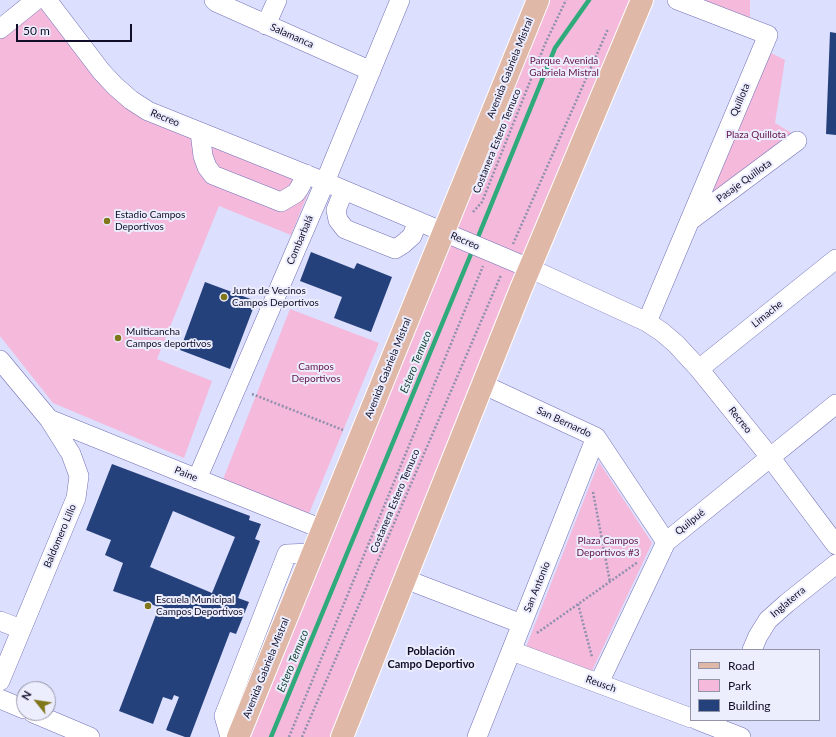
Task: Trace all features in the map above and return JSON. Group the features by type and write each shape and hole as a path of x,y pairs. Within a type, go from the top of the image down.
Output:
{"main road":[{"name":"Avenida Gabriela Mistral","path":"238,737 322,529 449,234 538,0"},
{"path":"342,737 529,268 642,0"}],"street":[{"path":"0,29 36,0"},
{"name":"Recreo","path":"47,0 101,71 131,100 148,111 306,174 449,234 490,258 529,268 647,322 676,344 699,369 770,457 836,545"},
{"name":"Salamanca","path":"214,0 266,25 371,71"},
{"path":"266,25 277,0"},
{"name":"Combarbalá","path":"197,479 325,182 400,0"},
{"name":"Quillota","path":"647,322 768,34 677,0"},
{"path":"200,132 203,156 207,167 213,175 281,202 296,193 306,174"},
{"name":"Pasaje Quillota","path":"690,220 797,141"},
{"path":"344,190 336,210 338,220 345,229 395,249 412,236 418,221"},
{"name":"Limache","path":"699,369 836,259"},
{"name":"Baldomero Lillo","path":"0,681 76,498 79,476 71,454 49,419 1,363"},
{"name":"San Bernardo","path":"482,384 596,437 666,542"},
{"name":"Quilpué","path":"599,683 666,542 836,404"},
{"name":"Paine","path":"49,419 322,529"},
{"name":"San Antonio","path":"478,737 512,651 529,629 596,437"},
{"path":"230,737 224,716 287,554 312,553"},
{"name":"Inglaterra","path":"752,649 758,636 768,620 836,564"},
{"path":"405,579 529,629"},
{"path":"0,621 21,629"},
{"name":"Reusch","path":"512,651 690,718"},
{"path":"0,699 16,706"},
{"path":"52,721 90,737"},
{"path":"700,721 741,737"}],"path":[{"name":"Costanera Estero Temuco","path":"472,214 482,202 546,44 566,0"},
{"path":"512,246 609,27"},
{"path":"289,737 490,258"},
{"name":"Costanera Estero Temuco","path":"302,737 503,270"},
{"path":"236,388 346,431"},
{"path":"529,629 578,604 610,582 593,491"},
{"path":"578,604 599,683"}],"green space":[{"name":"Parque Avenida Gabriela Mistral","path":"549,0 634,0 333,737 251,737 439,265"},
{"path":"702,0 750,0 750,18"},
{"name":"Estadio Campos Deportivos","path":"39,6 106,91 147,119 311,186 291,235 219,206 157,359 212,381 184,458 53,403 0,336 0,38"},
{"name":"Plaza Quillota","path":"769,52 785,60 775,123 793,134 704,198"},
{"name":"Campos Deportivos","path":"290,309 379,343 308,516 222,482"},
{"name":"Plaza Campos Deportivos #3","path":"599,462 652,543 592,671 526,647"}],"building":[{"path":"830,32 836,33 836,135 826,134"},
{"path":"311,252 354,269 357,263 392,277 371,332 334,318 342,297 300,281"},
{"path":"205,282 256,301 230,369 180,350"},
{"path":"112,464 250,516 249,520 261,524 255,539 260,541 238,598 249,602 236,634 230,632 190,737 185,737 166,730 179,697 174,695 172,700 163,697 153,724 119,711 159,607 113,591 123,563 105,555 111,540 86,530","holes":["173,511 235,537 212,593 150,567"]}],"waterway":[{"name":"Estero Temuco","path":"476,242 555,48 589,0"},
{"name":"Estero Temuco","path":"271,737 473,249"}],"place":[{"name":"Estadio Campos Deportivos","path":"107,221"},
{"name":"Junta de Vecinos Campos Deportivos","path":"224,297"},
{"name":"Multicancha Campos deportivos","path":"118,338"},
{"name":"Escuela Municipal Campos Deportivos","path":"148,606"}],"district":[{"name":"Población Campo Deportivo","path":"431,657"}]}
